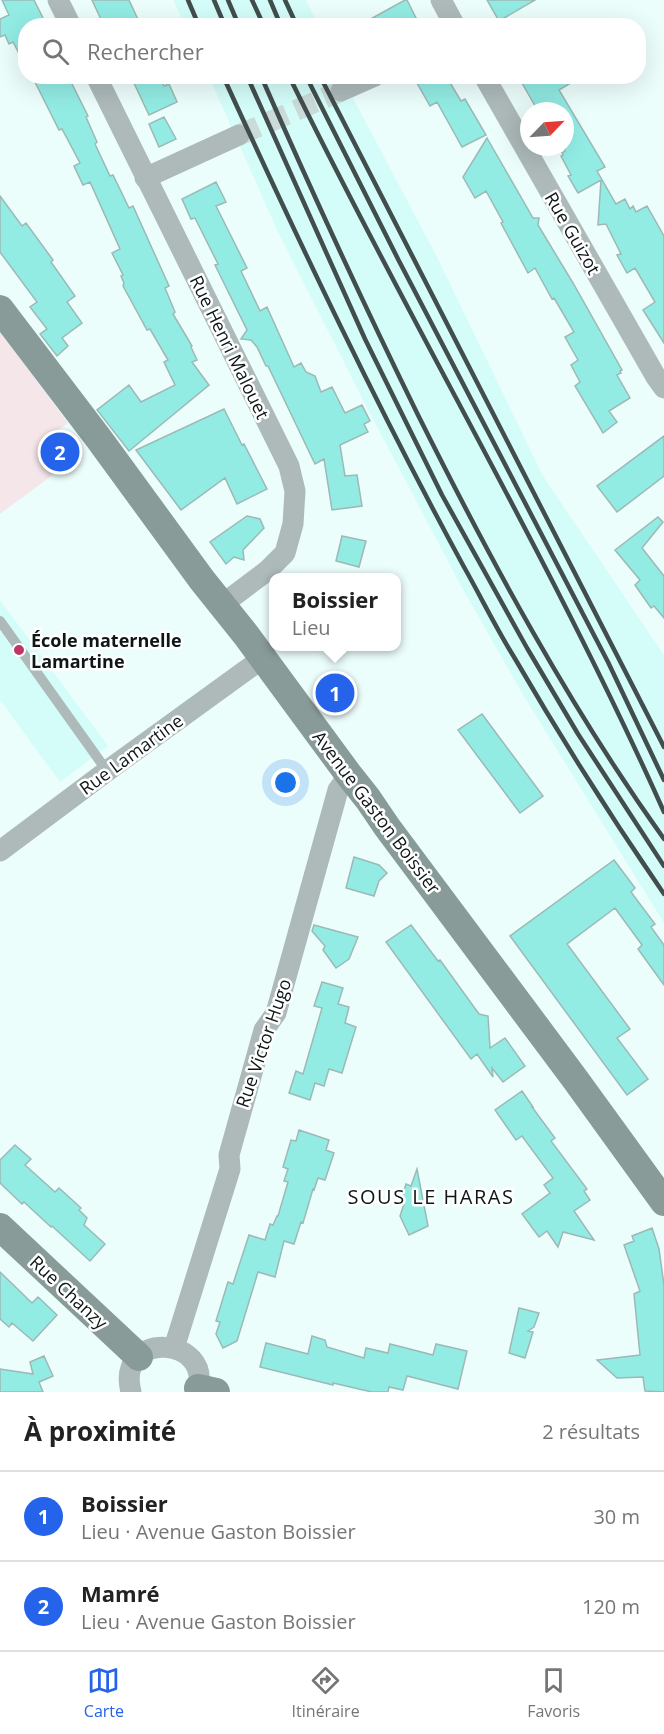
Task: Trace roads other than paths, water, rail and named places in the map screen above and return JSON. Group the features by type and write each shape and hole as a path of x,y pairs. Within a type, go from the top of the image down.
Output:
{"street":[{"path":"58,0 67,18"},
{"path":"441,0 451,18"},
{"name":"Rue Henri Malouet","path":"100,84 289,466 295,491 293,524 285,553 268,570 223,604"},
{"path":"341,91 357,84"},
{"name":"Rue Guizot","path":"489,84 664,388"},
{"path":"146,178 239,135"},
{"name":"Avenue Gaston Boissier","path":"0,309 368,799 664,1202"},
{"name":"Rue Lamartine","path":"0,851 263,658"},
{"name":"Rue Victor Hugo","path":"174,1348 230,1169 228,1155 264,1030 276,1013 338,790 349,776"},
{"name":"Rue Chanzy","path":"0,1227 139,1357"},
{"path":"131,1392 130,1375 133,1365 146,1351 165,1346 183,1352 191,1359 204,1391"}],"lane":[{"path":"0,621 107,771"}],"tunnel":[{"path":"239,135 341,91"}],"railway":[{"path":"188,0 196,18"},
{"path":"214,0 222,18"},
{"path":"228,0 236,18"},
{"path":"252,0 260,18"},
{"path":"270,0 278,18"},
{"path":"285,0 293,18"},
{"path":"227,84 339,324 464,567 550,717 664,894"},
{"path":"251,84 365,339 442,495 578,734 664,866"},
{"path":"265,84 377,331 474,524 564,685 629,789 664,839"},
{"path":"293,84 335,169 575,626 664,812"},
{"path":"310,84 399,261 608,662 664,780"},
{"path":"324,84 664,747"}],"place":[{"name":"Mamré","path":"60,452"},
{"name":"École maternelle Lamartine","path":"19,650"},
{"name":"Boissier","path":"335,693"}],"district":[{"name":"SOUS LE HARAS","path":"431,1196"}]}
